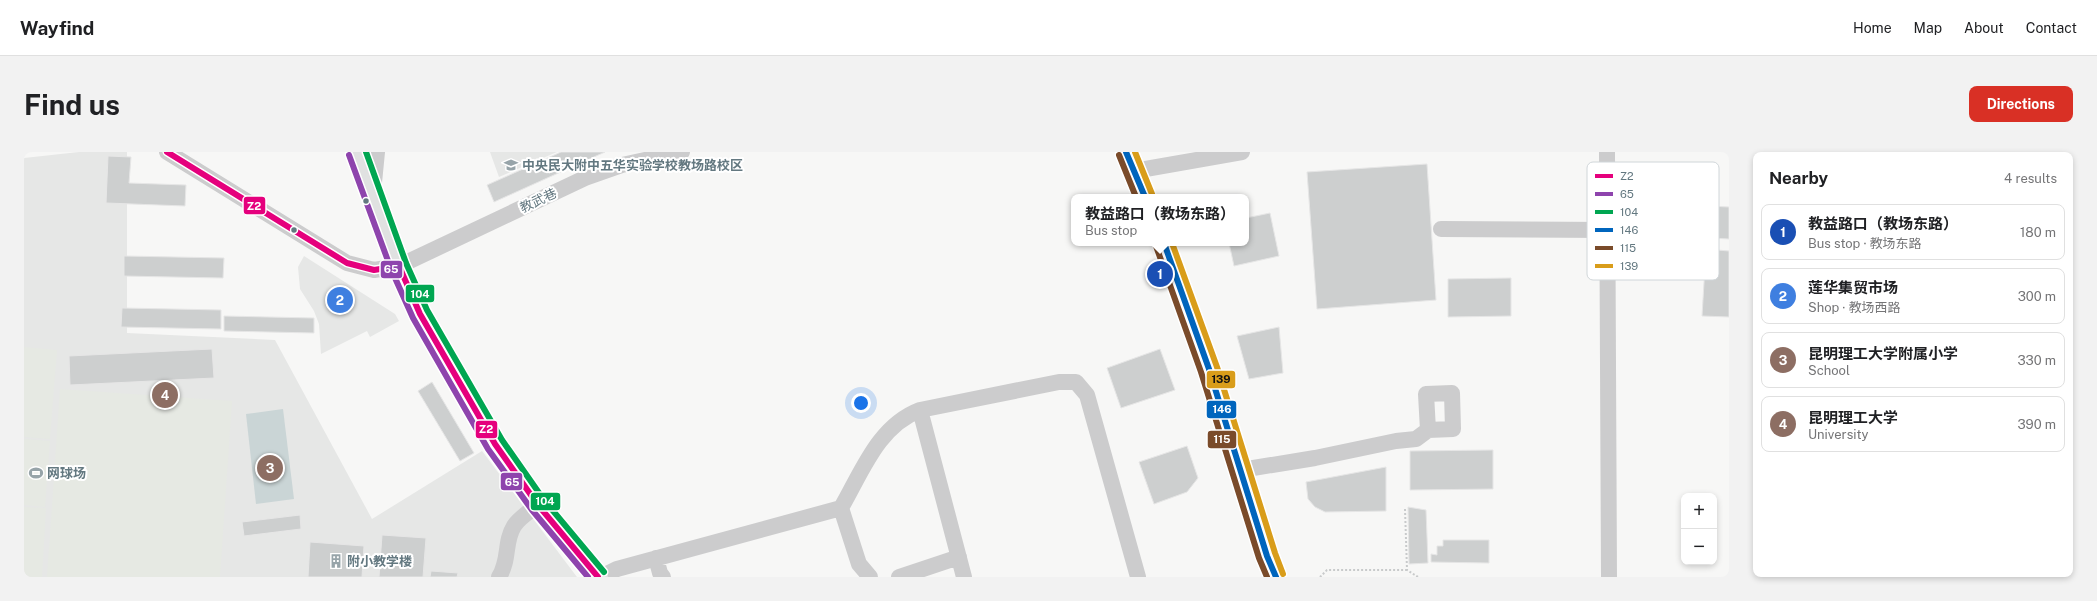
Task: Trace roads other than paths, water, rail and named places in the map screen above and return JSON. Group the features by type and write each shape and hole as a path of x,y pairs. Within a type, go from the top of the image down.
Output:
{"main road":[{"path":"357,152 399,266 424,321 534,508 598,577"}],"street":[{"name":"教武巷","path":"167,152 347,263 374,270 399,266 585,178 622,165 682,152"},
{"path":"373,196 377,152"},
{"path":"1126,152 1144,194"},
{"path":"1134,171 1242,152"},
{"path":"1607,152 1607,162"},
{"path":"1441,229 1587,230"},
{"path":"1165,246 1209,369 1276,577"},
{"path":"1608,280 1609,577"},
{"path":"601,577 617,569 841,508 880,439 907,415 920,410 1059,382 1076,382 1087,395 1138,577"},
{"path":"920,410 964,577"},
{"path":"1241,470 1315,458 1396,440 1416,439 1428,430"},
{"path":"499,577 506,566 509,536 515,524 534,508"},
{"path":"841,508 859,564 870,577"},
{"path":"899,577 959,557"},
{"path":"656,558 660,574 663,577"}],"place":[{"name":"中央民大附中五华实验学校教场路校区","path":"511,165"},
{"name":"教益路口（教场东路）","path":"1160,274"},
{"name":"莲华集贸市场","path":"340,300"},
{"name":"昆明理工大学","path":"165,395"},
{"name":"昆明理工大学附属小学","path":"270,468"},
{"name":"网球场","path":"36,473"},
{"name":"附小教学楼","path":"336,561"}]}
